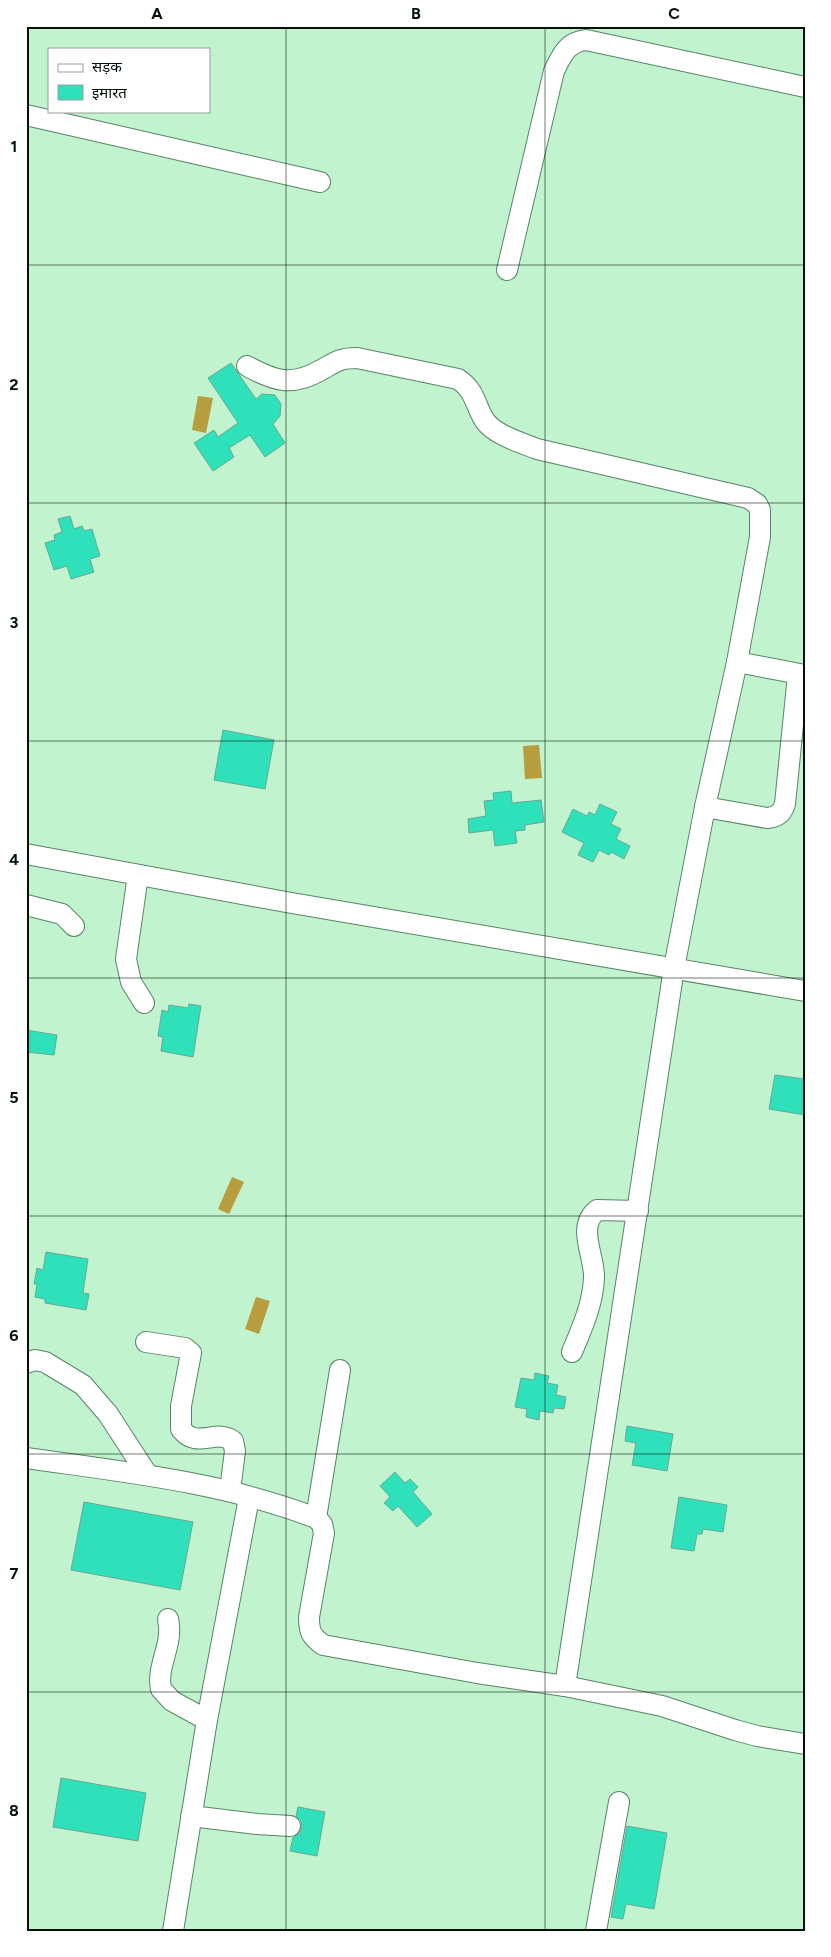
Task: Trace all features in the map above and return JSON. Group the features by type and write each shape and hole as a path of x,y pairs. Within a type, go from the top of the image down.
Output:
{"street":[{"path":"507,270 554,71 570,45 577,41 608,35 805,87"},
{"path":"26,115 320,182"},
{"path":"247,366 265,376 296,381 307,378 340,358 357,358 458,379 464,383 476,398 485,421 492,429 521,443 537,449 748,498 760,510 761,523 737,662 705,807 674,968 565,1686"},
{"path":"705,807 773,818 783,811 785,804 801,675 737,662"},
{"path":"26,854 805,991"},
{"path":"138,875 126,959 131,982 144,1003"},
{"path":"26,905 62,914 74,926"},
{"path":"572,1352 592,1299 594,1278 587,1234 591,1215 598,1210 638,1211"},
{"path":"146,1342 185,1348 191,1353 181,1406 181,1429 186,1435 194,1439 222,1437 233,1441 236,1451 230,1491"},
{"path":"26,1363 35,1360 45,1362 83,1385 108,1414 147,1474"},
{"path":"316,1518 340,1370"},
{"path":"26,1458 147,1474 230,1491 316,1518 322,1524 324,1532 309,1617 309,1628 313,1638 323,1645 477,1673 565,1686 662,1706 757,1736 805,1744"},
{"path":"173,1931 207,1720 249,1498"},
{"path":"168,1619 170,1629 169,1641 160,1673 161,1689 172,1701 207,1720"},
{"path":"596,1931 619,1802"},
{"path":"191,1816 290,1826"}],"shaded area":[{"path":"198,396 213,398 206,433 192,430"},
{"path":"539,745 542,778 525,779 523,746"},
{"path":"232,1177 244,1182 229,1214 218,1209"},
{"path":"256,1297 270,1301 259,1334 245,1329"}],"building":[{"path":"231,363 256,399 262,394 275,395 281,404 280,416 273,424 285,443 265,457 250,435 229,448 234,457 213,471 194,443 214,430 218,437 238,423 208,378"},
{"path":"70,516 74,529 82,526 84,531 92,529 100,556 90,559 94,572 71,579 67,566 54,570 45,543 55,540 54,535 62,532 58,519"},
{"path":"223,730 274,740 265,789 214,780"},
{"path":"511,791 512,803 541,800 544,822 525,825 525,830 515,831 517,843 495,846 493,830 469,833 468,819 486,816 484,801 494,800 493,793"},
{"path":"600,804 617,812 611,824 621,829 616,839 630,846 624,859 611,852 609,855 599,850 593,862 578,855 584,843 562,832 573,809 587,816 589,812 595,815"},
{"path":"189,1004 201,1006 193,1057 161,1051 163,1037 158,1036 162,1010 168,1012 169,1005 188,1008"},
{"path":"26,1030 57,1035 54,1055 26,1052"},
{"path":"775,1075 805,1079 805,1115 769,1109"},
{"path":"46,1252 88,1259 83,1293 89,1294 86,1310 45,1303 45,1299 35,1297 37,1284 34,1284 37,1268 43,1270"},
{"path":"535,1373 549,1376 547,1383 558,1385 556,1395 566,1397 564,1409 554,1408 553,1413 540,1411 539,1420 526,1417 527,1409 515,1407 521,1378 534,1380"},
{"path":"627,1426 673,1434 667,1471 632,1465 636,1443 625,1441"},
{"path":"395,1472 405,1483 410,1479 418,1487 413,1492 432,1514 417,1527 398,1506 393,1511 384,1503 390,1497 380,1486"},
{"path":"679,1497 727,1505 723,1532 703,1529 702,1534 697,1534 694,1551 671,1548"},
{"path":"84,1502 193,1522 180,1590 71,1570"},
{"path":"61,1778 146,1793 138,1841 53,1827"},
{"path":"298,1807 325,1812 317,1856 290,1851 293,1837 300,1833 302,1827 301,1821 296,1816"},
{"path":"627,1826 667,1833 654,1909 626,1904 623,1919 611,1917"}]}
